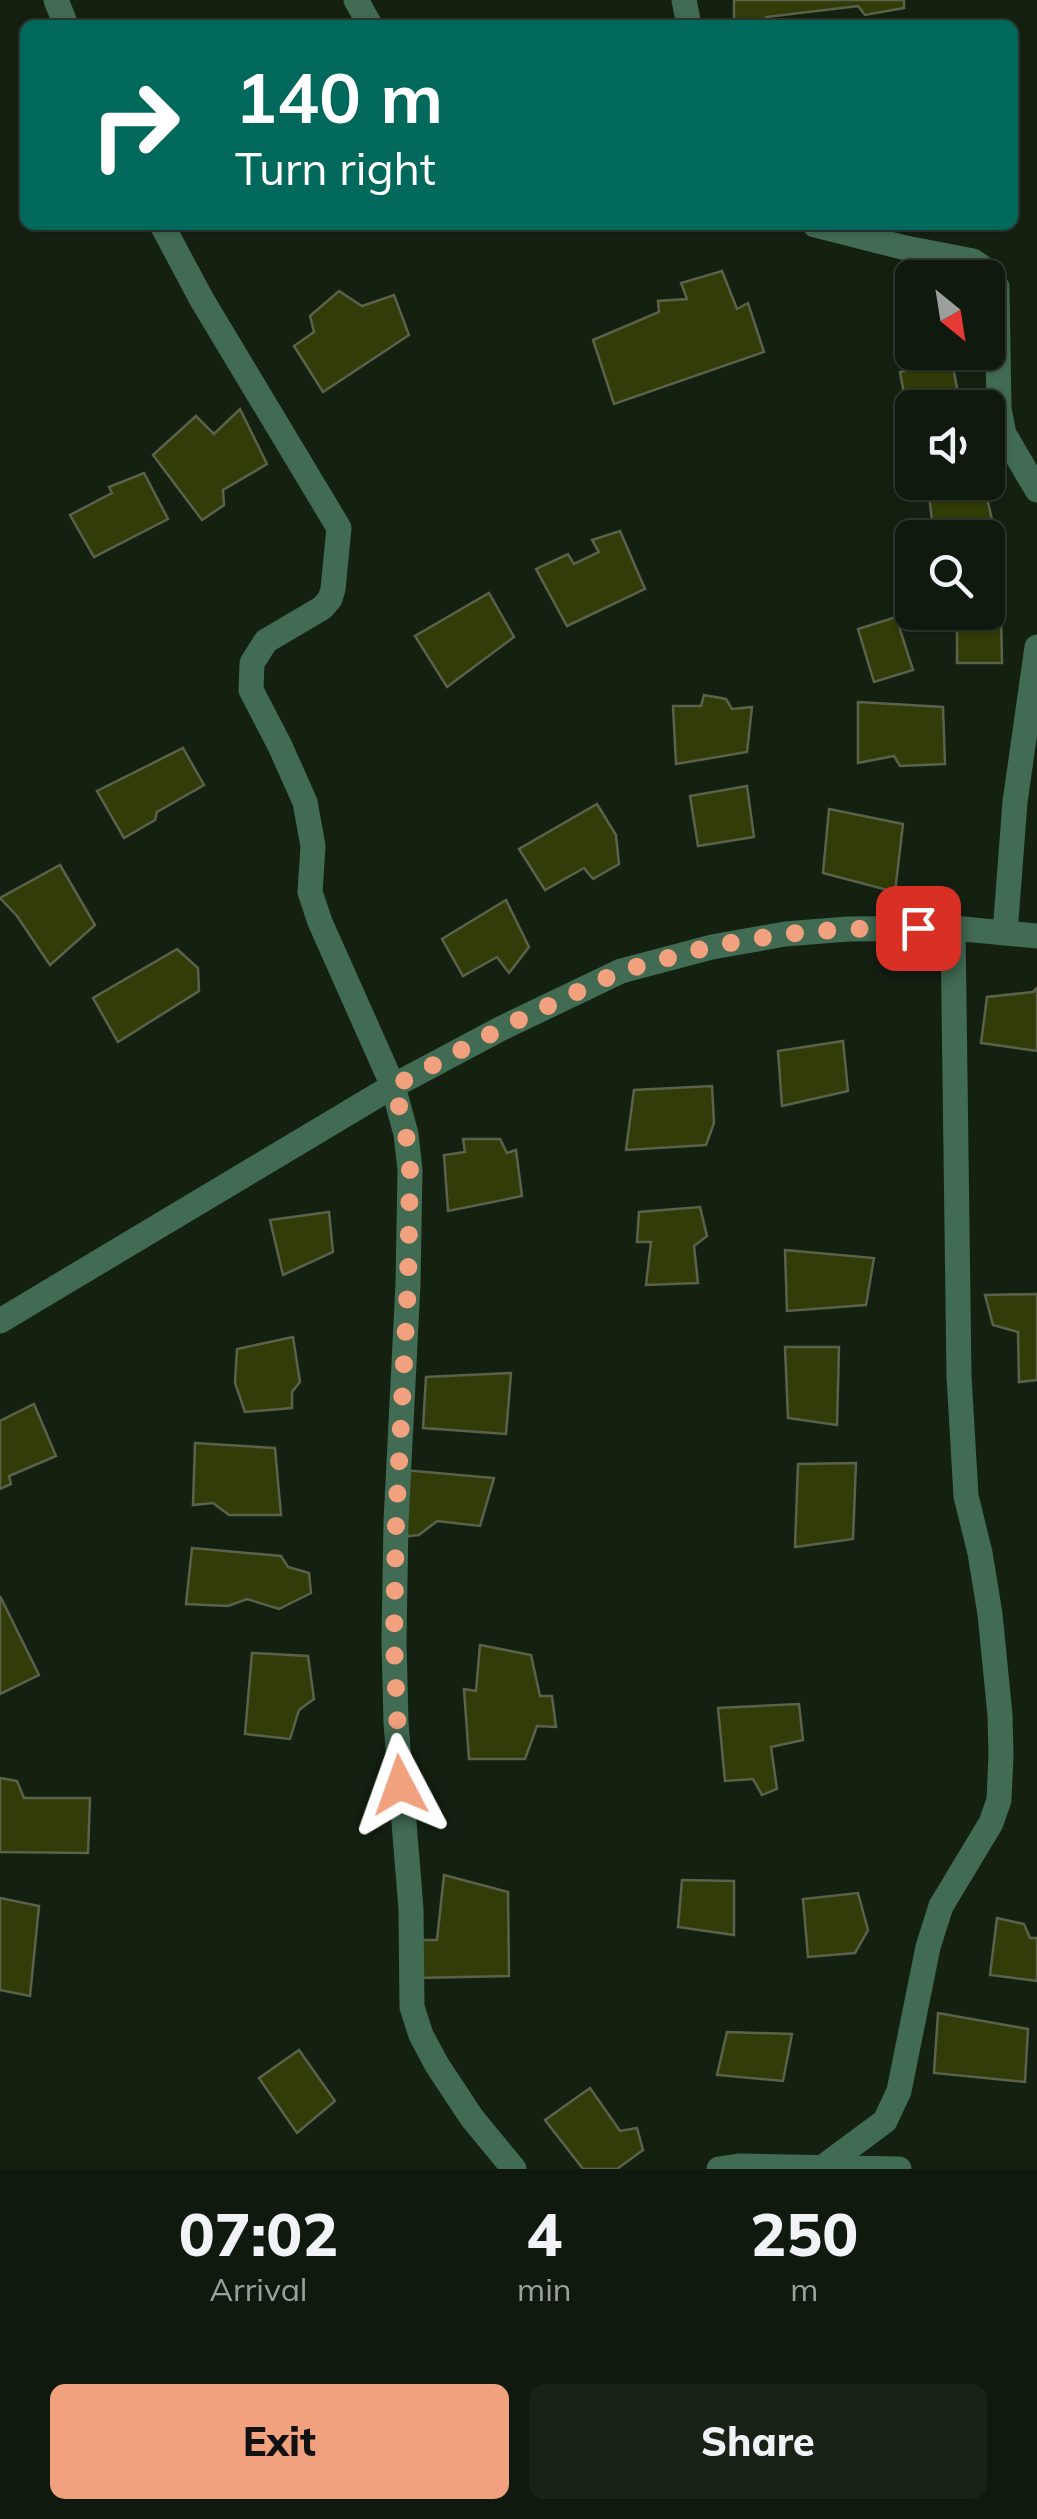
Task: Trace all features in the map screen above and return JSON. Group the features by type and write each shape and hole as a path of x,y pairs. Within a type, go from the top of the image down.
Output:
{"street":[{"path":"165,230 202,300 339,528 330,599 322,608 266,641 252,663 251,690 305,802 313,846 310,892 394,1086 406,1134 410,1170 408,1284 394,1641 412,2008 421,2036 437,2065 472,2118 514,2169"},
{"path":"835,230 974,261 988,272 996,287 999,410 1004,434 1037,490"},
{"path":"1005,933 1015,802 1037,647"},
{"path":"823,2167 884,2121 899,2091 928,1948 941,1906 991,1822 999,1800 1000,1715 990,1614 966,1496 960,1393 952,928"},
{"path":"0,1321 394,1086 621,971 712,946 784,934 952,928 1037,936"},
{"path":"719,2169 899,2169"}],"building":[{"path":"734,0 904,0 904,8 865,15 858,6 766,20 734,20"},
{"path":"722,271 737,309 748,303 764,352 614,404 593,340 659,312 658,301 687,299 681,283"},
{"path":"339,291 362,306 394,295 409,335 323,392 294,346 314,332 310,316"},
{"path":"954,370 957,390 903,390 900,372"},
{"path":"240,409 267,464 223,490 224,505 202,520 153,455 196,416 214,434"},
{"path":"144,473 168,519 94,557 70,515 112,493 109,487"},
{"path":"930,500 988,500 992,520 932,520"},
{"path":"620,531 645,589 567,626 536,569 568,554 574,564 599,552 592,540"},
{"path":"489,593 514,637 447,687 415,636"},
{"path":"895,617 895,630 900,630 913,670 874,682 858,629"},
{"path":"957,630 1001,630 1002,663 957,663"},
{"path":"704,695 726,699 732,709 752,707 747,752 676,764 673,706 701,706"},
{"path":"858,702 943,707 945,764 900,766 894,756 858,763"},
{"path":"183,748 204,785 157,812 155,820 124,838 97,791"},
{"path":"747,786 754,837 698,846 690,796"},
{"path":"597,804 616,835 619,864 593,879 584,868 545,890 519,849"},
{"path":"829,809 903,824 895,892 823,873"},
{"path":"60,865 95,925 50,965 0,898"},
{"path":"506,900 529,947 509,973 497,957 463,976 442,939"},
{"path":"177,949 198,968 199,991 118,1042 93,998"},
{"path":"1037,988 1037,1051 981,1043 987,997 1033,992"},
{"path":"843,1041 848,1091 782,1106 778,1051"},
{"path":"712,1086 714,1123 706,1145 626,1150 634,1090"},
{"path":"463,1139 500,1139 507,1153 516,1150 522,1196 448,1211 444,1155 465,1152"},
{"path":"700,1207 707,1236 694,1246 698,1283 646,1285 651,1242 637,1242 639,1212"},
{"path":"329,1212 333,1252 283,1275 270,1220"},
{"path":"785,1250 874,1258 866,1305 787,1311"},
{"path":"1037,1294 1037,1380 1019,1382 1018,1332 993,1325 985,1295"},
{"path":"293,1337 300,1382 292,1392 292,1408 245,1412 235,1383 237,1349"},
{"path":"785,1347 839,1347 837,1425 788,1418"},
{"path":"511,1373 506,1434 423,1428 426,1377"},
{"path":"34,1404 56,1456 9,1476 11,1484 0,1489 0,1421"},
{"path":"195,1443 275,1448 281,1515 229,1515 213,1503 193,1505"},
{"path":"856,1463 853,1539 795,1547 798,1464"},
{"path":"403,1470 494,1478 480,1526 437,1521 419,1535 401,1537"},
{"path":"192,1548 281,1556 288,1567 309,1573 311,1593 279,1609 247,1599 228,1606 186,1604"},
{"path":"0,1596 39,1675 0,1694"},
{"path":"480,1645 531,1655 540,1696 552,1696 556,1727 537,1726 525,1759 469,1759 464,1689 476,1691"},
{"path":"252,1653 308,1656 314,1699 299,1710 290,1739 245,1734"},
{"path":"799,1704 803,1740 771,1747 777,1789 762,1795 753,1779 725,1781 718,1708"},
{"path":"0,1778 17,1781 24,1798 90,1798 88,1853 0,1852"},
{"path":"444,1875 508,1892 509,1976 417,1978 422,1940 437,1940"},
{"path":"682,1880 734,1881 734,1935 678,1927"},
{"path":"858,1893 868,1930 855,1953 808,1957 803,1899"},
{"path":"0,1898 39,1906 30,1996 0,1990"},
{"path":"997,1918 1024,1924 1030,1938 1037,1938 1037,1981 990,1975"},
{"path":"938,2013 1028,2029 1025,2082 934,2073"},
{"path":"727,2032 792,2034 783,2081 717,2075"},
{"path":"299,2050 335,2101 297,2133 259,2078"},
{"path":"590,2088 620,2131 637,2128 643,2150 617,2169 583,2169 545,2120"}],"route":[{"path":"400,1785 394,1641 410,1170 394,1086 621,971 712,946 784,934 918,928"}]}
